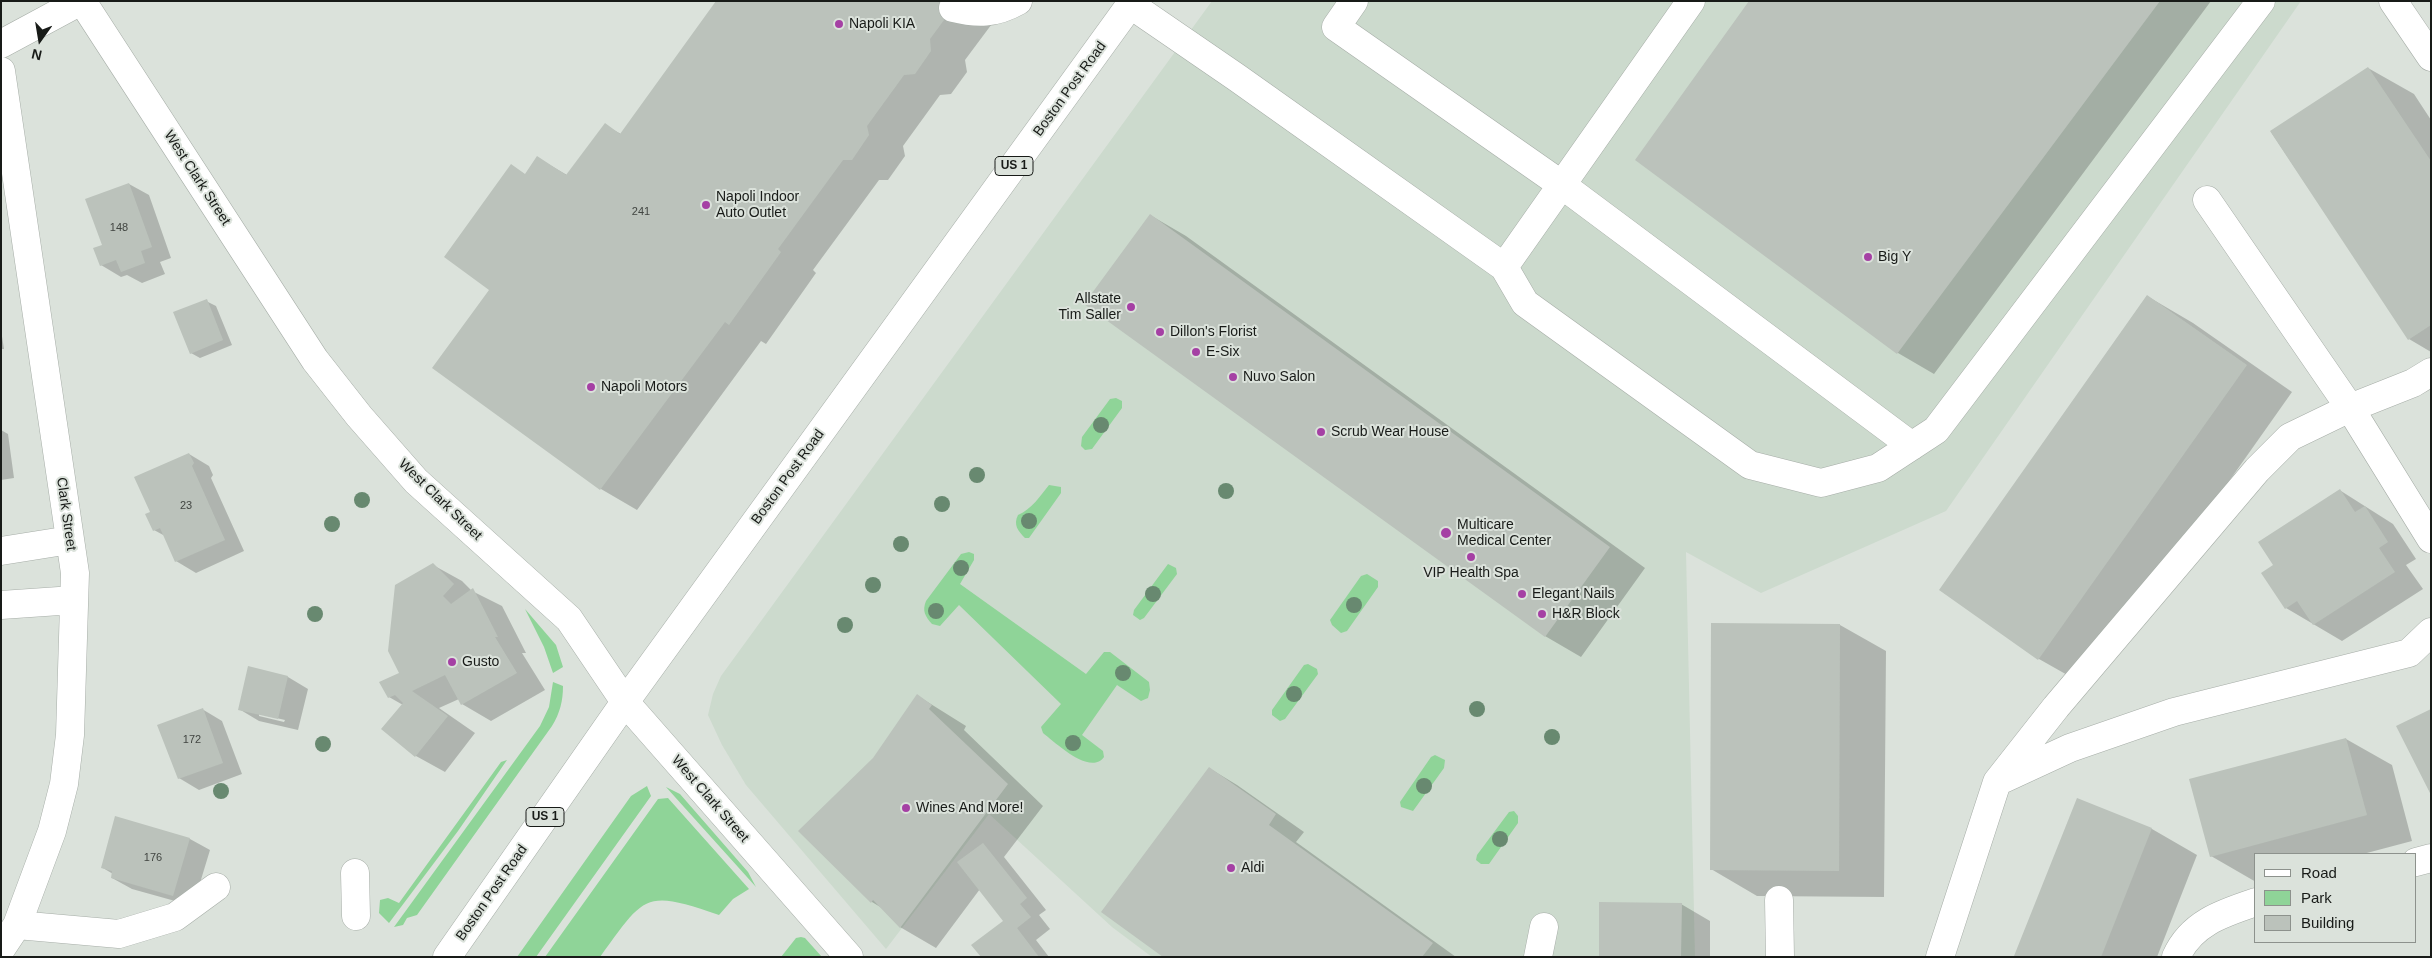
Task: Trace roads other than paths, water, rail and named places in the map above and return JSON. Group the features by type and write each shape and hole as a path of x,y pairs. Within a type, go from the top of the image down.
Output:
{"main road":[{"name":"West Clark Street","path":"1,44 82,1 315,360 359,416 416,481 569,619 625,702 849,957"},
{"path":"953,8 974,14 994,11 1018,1"},
{"path":"1354,1 1336,27 1562,185 1912,446"},
{"path":"1504,267 1691,1"},
{"path":"1132,3 1504,267 1525,303 1750,465 1820,483 1878,468 1936,430 2261,1"},
{"path":"2393,1 2431,57"},
{"name":"Boston Post Road","path":"447,957 625,702 1132,3"},
{"name":"Clark Street","path":"1,949 17,924 52,831 64,784 70,735 75,573 2,84"},
{"path":"2207,200 2350,408 2431,539"},
{"path":"1940,957 1997,782 2056,707 2257,470 2290,437 2350,408 2413,383 2431,372"},
{"path":"1,551 70,540"},
{"path":"1,605 74,600"},
{"path":"1997,782 2070,748 2174,712 2409,653 2431,632"},
{"path":"2417,862 2431,858"},
{"path":"355,873 356,916"},
{"path":"17,924 119,934 176,917 216,887"},
{"path":"1779,900 1780,957"},
{"path":"2176,957 2191,933 2219,914 2254,903"},
{"path":"1538,957 1544,927"}],"place":[{"name":"Napoli KIA","path":"839,24"},
{"name":"Napoli Indoor Auto Outlet","path":"706,205"},
{"name":"Big Y","path":"1868,257"},
{"name":"Allstate Tim Saller","path":"1131,307"},
{"name":"Dillon's Florist","path":"1160,332"},
{"name":"E-Six","path":"1196,352"},
{"name":"Nuvo Salon","path":"1233,377"},
{"name":"Napoli Motors","path":"591,387"},
{"name":"Scrub Wear House","path":"1321,432"},
{"name":"Multicare Medical Center","path":"1446,533"},
{"name":"VIP Health Spa","path":"1471,557"},
{"name":"Elegant Nails","path":"1522,594"},
{"name":"H&R Block","path":"1542,614"},
{"name":"Gusto","path":"452,662"},
{"name":"Wines And More!","path":"906,808"},
{"name":"Aldi","path":"1231,868"}]}
